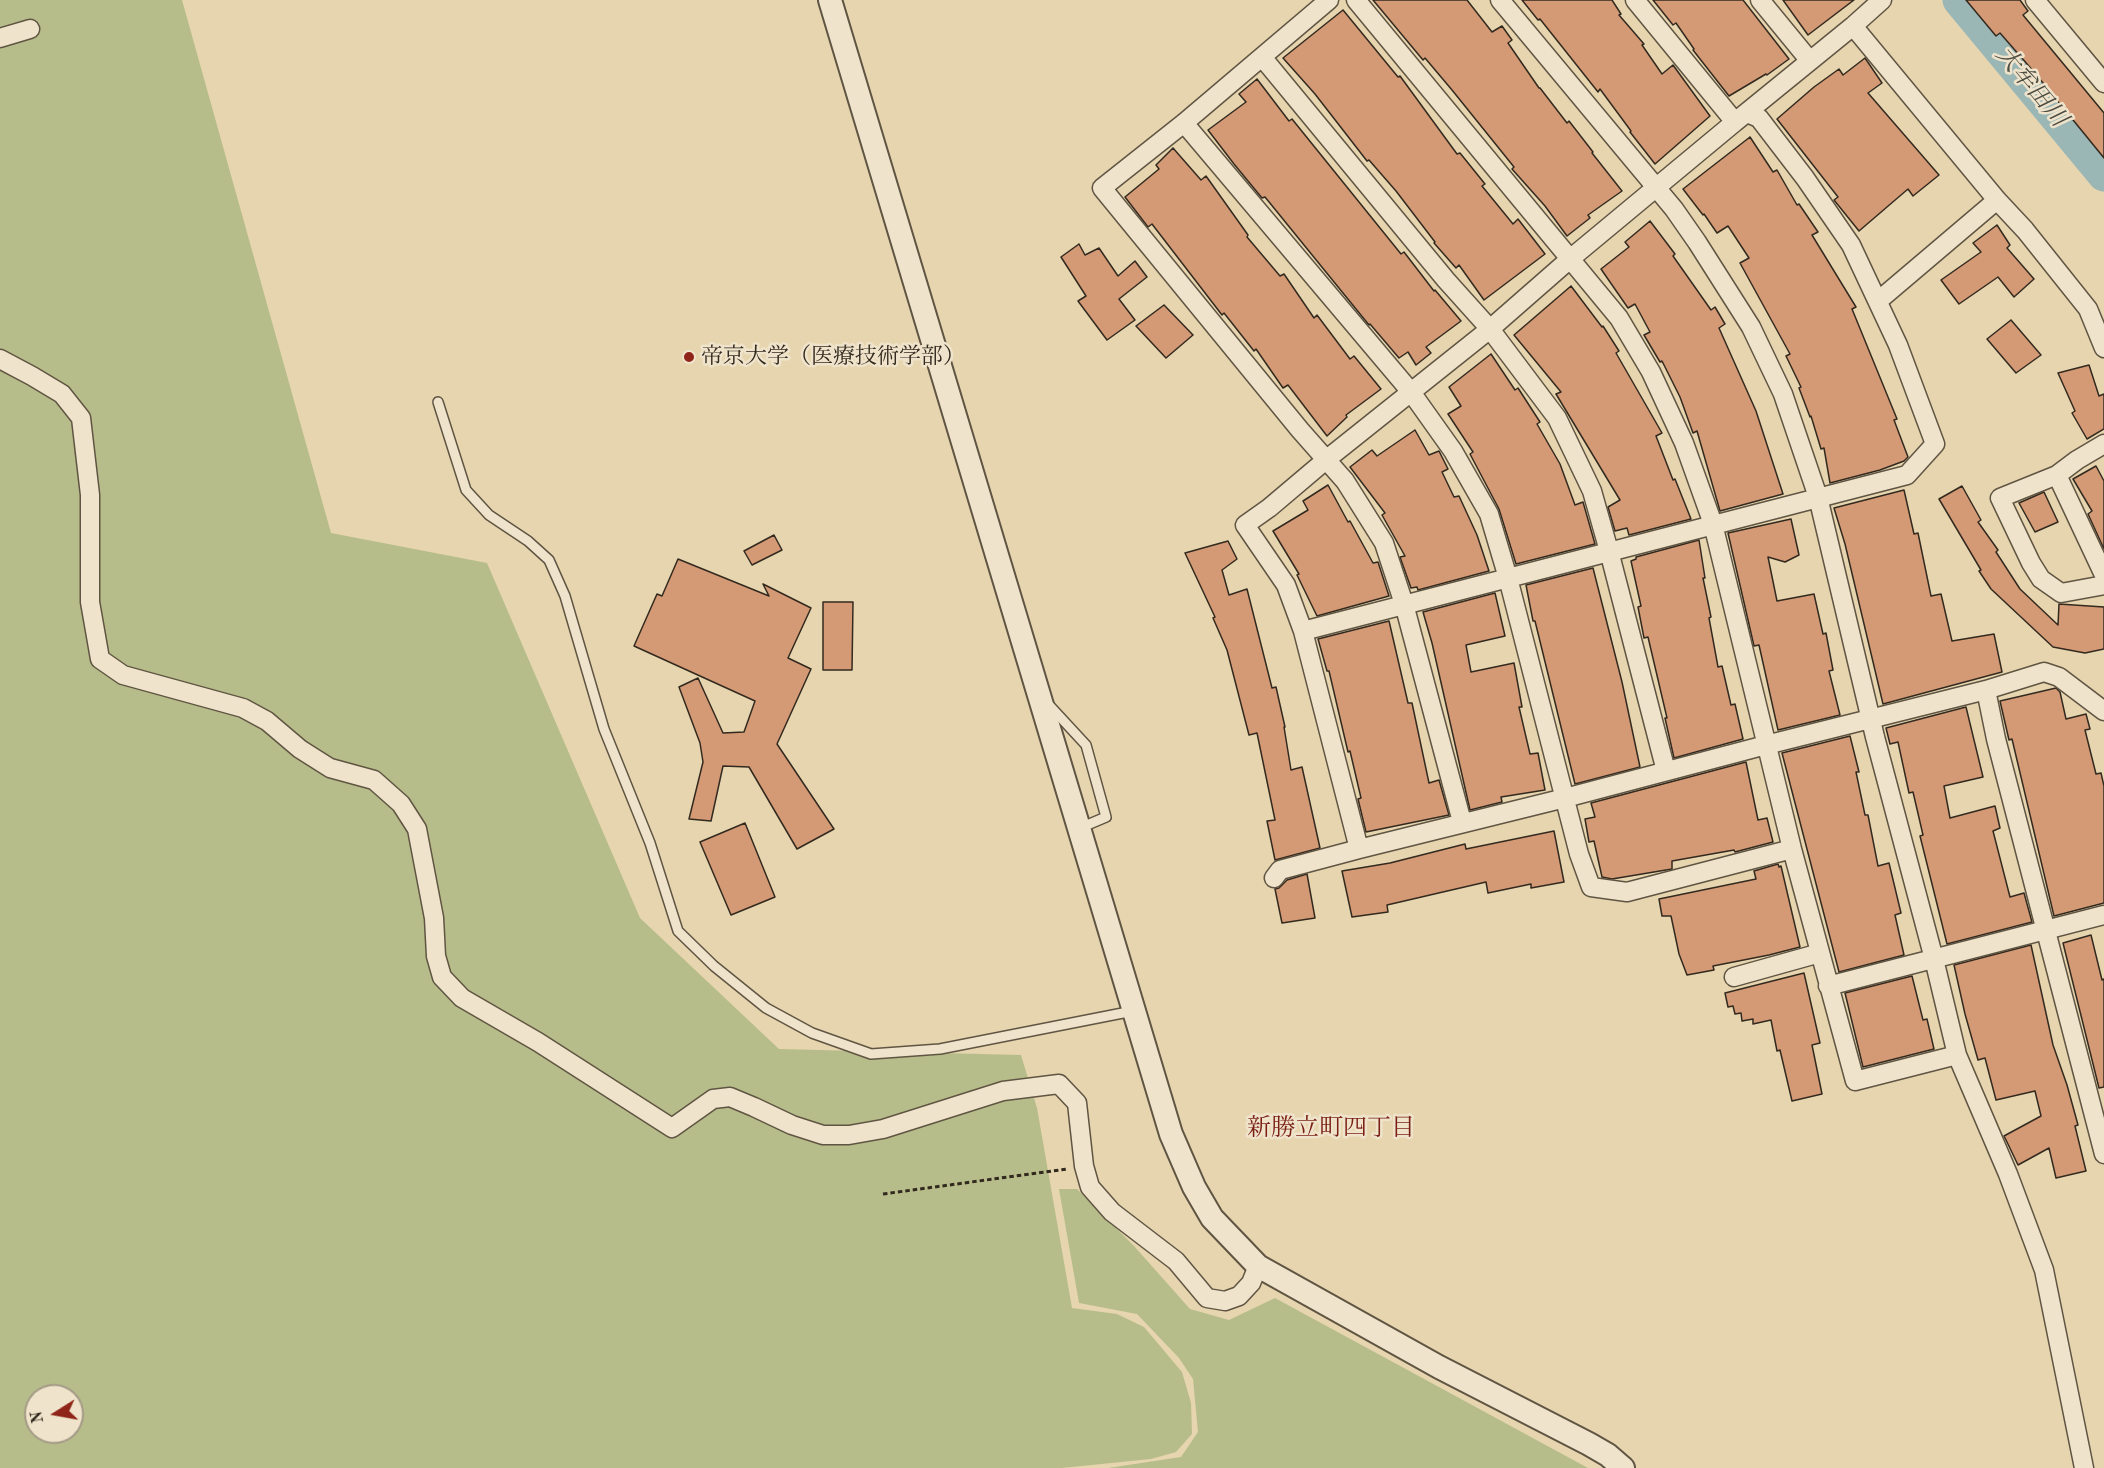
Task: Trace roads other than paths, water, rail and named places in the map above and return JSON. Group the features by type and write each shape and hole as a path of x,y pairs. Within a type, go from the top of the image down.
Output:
{"street":[{"path":"830,0 1136,1011 1171,1134 1194,1186 1212,1218 1258,1266 1439,1367 1589,1444 1608,1455 1623,1468"},
{"path":"1329,0 1184,123 1102,188 1300,430 1345,481 1384,543 1404,604 1462,822"},
{"path":"1356,0 1619,318 1651,372 1684,443 1713,525 1792,849 1856,1082 1957,1055"},
{"path":"1500,0 1674,209 1751,327 1783,394 1818,498 1871,718 1957,1055 2008,1173 2044,1270 2084,1468"},
{"path":"1304,631 1609,550 1907,475 1935,444 1898,345 1851,245 1805,178 1759,118 1741,118 1635,0"},
{"path":"1760,0 1810,61"},
{"path":"1359,849 1304,631 1286,585 1245,525 1490,329 1570,259 1854,26 1882,0"},
{"path":"2036,0 2104,83"},
{"path":"1854,26 2088,309 2104,348"},
{"path":"0,38 30,29"},
{"path":"1262,57 1446,280 1490,329 1557,417 1592,491 1666,771"},
{"path":"1184,123 1411,392 1453,451 1489,514 1508,578 1579,854 1591,886 1627,892 1792,849"},
{"path":"1878,301 1997,200"},
{"path":"0,359 62,394 81,418 90,495 90,602 99,659 123,675 243,708 267,721 300,749 330,768 374,780 401,804 417,829 434,918 436,956 442,977 462,998 538,1042 672,1128 713,1099 730,1098 792,1125 823,1135 849,1135 883,1129 1003,1091 1059,1084 1077,1103 1079,1167 1090,1188 1112,1212 1176,1261 1206,1298 1225,1301 1239,1296 1251,1283 1258,1266"},
{"path":"2104,444 2056,475 2000,498 2041,579 2061,593 2104,585"},
{"path":"2056,475 2104,575"},
{"path":"1274,878 1280,870 1986,690 2044,672 2059,677 2104,711"},
{"path":"1986,690 1996,739 2104,1154"},
{"path":"1828,986 2104,915"},
{"path":"1734,977 1820,953"}],"lane":[{"path":"438,402 466,490 489,515 528,541 549,560 565,596 604,729 650,843 678,931 714,966 766,1008 812,1033 871,1054 940,1049 1136,1011"},
{"path":"1039,694 1086,745 1106,817 1080,828"}],"waterway":[{"name":"大牟田川","path":"1959,0 2104,175"}],"place":[{"name":"帝京大学（医療技術学部）","path":"689,357"}],"district":[{"name":"新勝立町四丁目","path":"1331,1129"}]}
